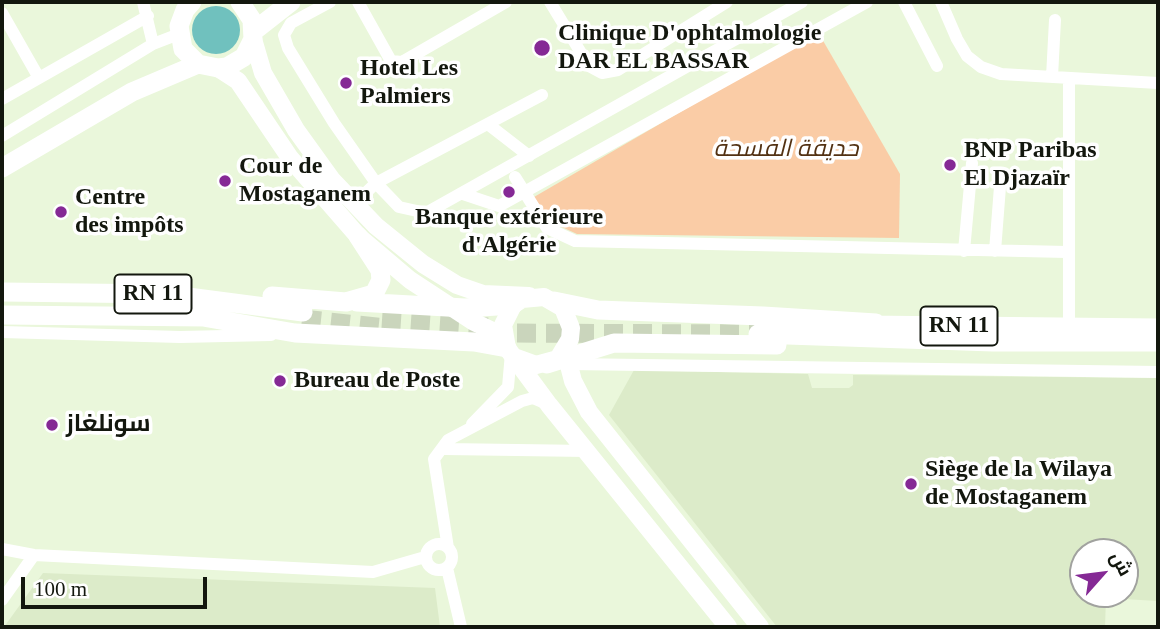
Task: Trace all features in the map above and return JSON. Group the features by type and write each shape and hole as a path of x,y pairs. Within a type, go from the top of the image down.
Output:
{"main road":[{"path":"242,2 252,20 263,73 296,130 354,204 399,246 445,279 483,294 533,296 597,310 763,316 899,331"},
{"path":"132,92 208,66 227,67 244,57 253,35 291,2"},
{"path":"2,168 132,92 166,63 179,36 187,5"},
{"path":"179,36 190,57 238,81 290,158 358,236 378,264 381,280 374,294 357,302"},
{"path":"358,236 410,280 509,348 524,363 547,364 614,343 775,345 899,331"},
{"name":"RN 11","path":"2,292 165,294 300,322"},
{"path":"165,294 242,294 449,307 513,305 533,296"},
{"path":"554,301 563,308 571,328 567,357 580,397 607,437 760,627"},
{"path":"513,305 503,325 509,348 549,405 728,627"},
{"name":"RN 11","path":"2,315 197,316 300,322"},
{"path":"300,322 509,348"},
{"name":"RN 11","path":"759,331 1158,328"},
{"name":"RN 11","path":"899,331 1158,342"}],"street":[{"path":"144,2 153,44"},
{"path":"330,2 291,23 284,35 288,48 334,123 376,183 399,207 411,212 426,213 802,2"},
{"path":"358,2 391,61 401,62 506,2"},
{"path":"550,2 589,66 602,73 618,70 727,2"},
{"path":"463,194 492,207 523,194 867,2"},
{"path":"904,2 937,66"},
{"path":"941,2 957,39 968,56 981,67 1001,74 1158,82"},
{"path":"2,13 39,78"},
{"path":"2,99 148,16"},
{"path":"1052,77 1055,20"},
{"path":"2,136 153,44 179,36"},
{"path":"1069,79 1069,329"},
{"path":"354,204 376,183 542,95"},
{"path":"489,125 529,156"},
{"path":"964,251 972,163"},
{"path":"995,251 1001,174"},
{"path":"515,177 523,194 547,228 575,241 1067,253"},
{"path":"2,332 180,337 300,322"},
{"path":"470,427 508,387 509,348"},
{"path":"567,357 1158,372"},
{"path":"461,627 447,568 452,558 448,548 434,459 445,449 448,440 470,427 533,398 549,405"},
{"path":"445,449 588,451"},
{"path":"2,549 34,555 373,572 425,557 434,545 448,548"},
{"path":"2,600 34,555"},
{"path":"425,557 430,568 436,571 447,568"}],"shaded area":[{"name":"Siège de la Wilaya de Mostaganem","path":"634,370 808,374 812,388 849,388 853,385 853,375 1158,378 1158,601 1139,600 1139,538 1069,538 1069,608 1106,608 1105,627 777,627 609,415"},
{"path":"43,573 435,588 440,627 4,627"}],"green space":[{"name":"حديقة الفسحة","path":"818,32 900,174 899,238 577,234 551,222 534,197"}],"water":[{"path":"216,6 233,13 240,30 233,47 216,54 199,47 192,30 199,13"}],"tunnel":[{"path":"302,319 395,329"},
{"path":"382,320 489,327"},
{"path":"488,333 758,334"}],"place":[{"name":"Clinique D'ophtalmologie DAR EL BASSAR","path":"542,48"},
{"name":"Hotel Les Palmiers","path":"346,83"},
{"name":"BNP Paribas El Djazaïr","path":"950,165"},
{"name":"Cour de Mostaganem","path":"225,181"},
{"name":"Banque extérieure d'Algérie","path":"509,192"},
{"name":"Centre des impôts","path":"61,212"},
{"name":"Bureau de Poste","path":"280,381"},
{"name":"سونلغاز","path":"52,425"},
{"name":"Siège de la Wilaya de Mostaganem","path":"911,484"}]}
